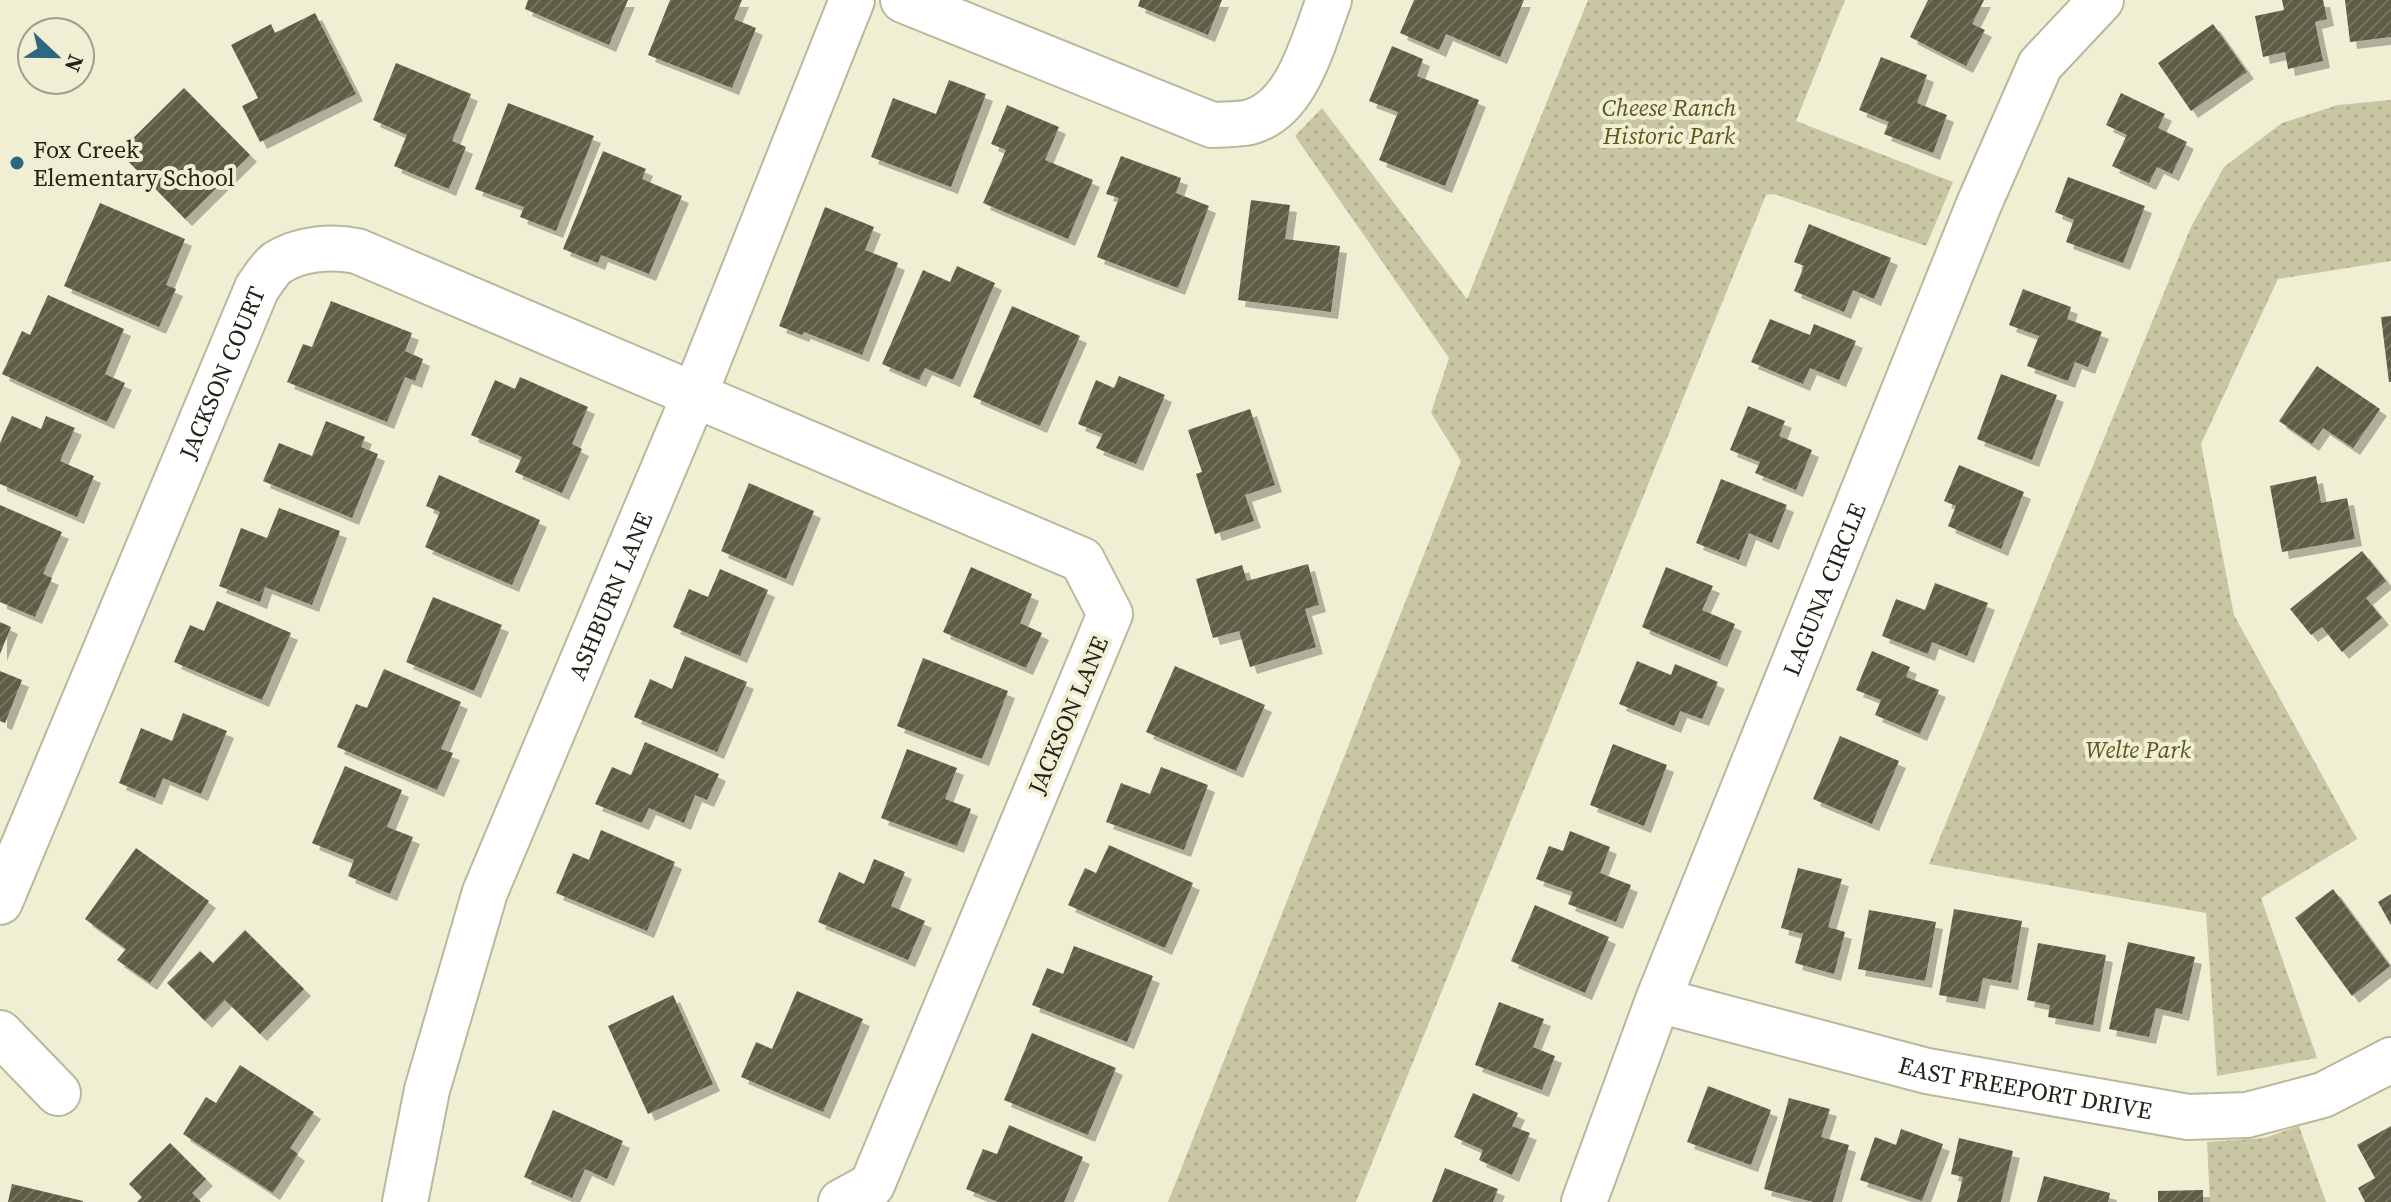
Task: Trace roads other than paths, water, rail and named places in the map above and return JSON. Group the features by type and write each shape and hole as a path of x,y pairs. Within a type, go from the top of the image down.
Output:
{"street":[{"name":"ASHBURN LANE","path":"405,1202 427,1090 485,892 694,396 852,0"},
{"path":"903,0 1212,125 1249,122 1271,113 1293,91 1329,0"},
{"name":"LAGUNA CIRCLE","path":"1584,1202 1658,1000 1979,204 2040,65 2101,0"},
{"name":"JACKSON COURT","path":"0,902 257,288 276,264 303,252 337,247 357,251 694,396"},
{"name":"JACKSON LANE","path":"694,396 1082,560 1110,614 872,1185 841,1202"},
{"name":"EAST FREEPORT DRIVE","path":"1658,1000 1927,1071 2188,1117 2247,1115 2323,1095 2391,1060"},
{"path":"0,1033 58,1093"}],"place":[{"name":"Fox Creek Elementary School","path":"17,163"}],"park label":[{"name":"Cheese Ranch Historic Park","path":"1669,121"},
{"name":"Welte Park","path":"2138,749"}]}
